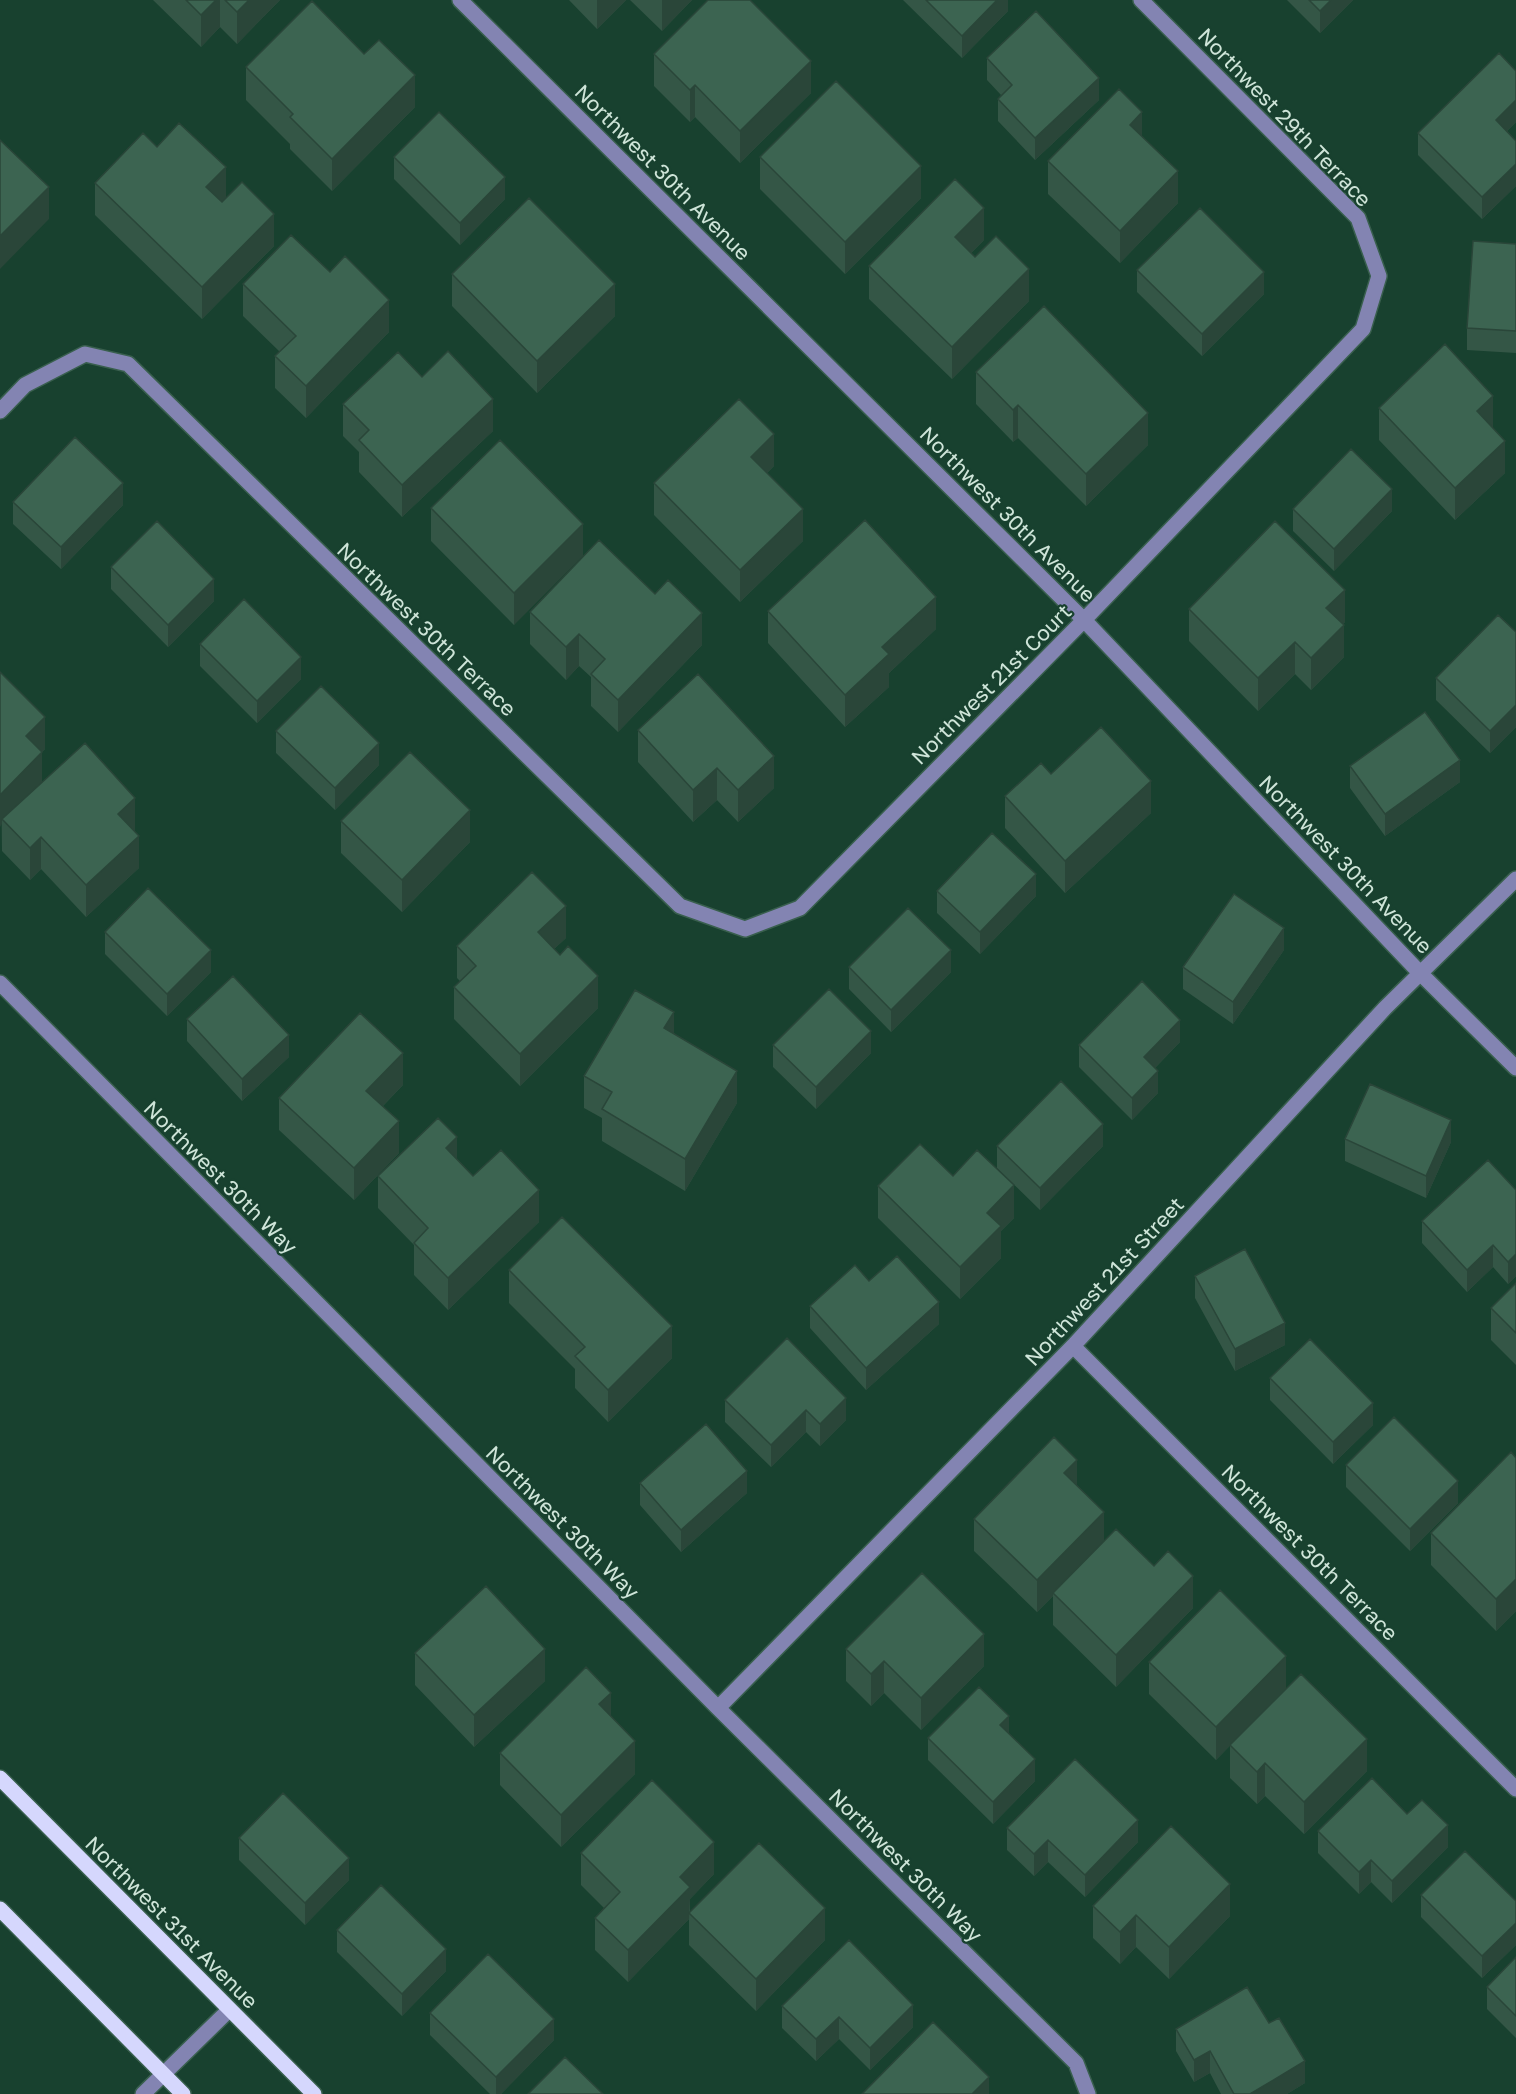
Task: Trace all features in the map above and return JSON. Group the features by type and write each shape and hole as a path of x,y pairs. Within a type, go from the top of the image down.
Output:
{"main road":[{"name":"Northwest 31st Avenue","path":"0,1778 314,2094"},
{"path":"0,1909 183,2094"}],"street":[{"name":"Northwest 30th Avenue","path":"460,0 1084,620 1420,973 1516,1068"},
{"name":"Northwest 29th Terrace","path":"1141,0 1358,218 1379,276"},
{"name":"Northwest 21st Court","path":"745,929 800,909 1084,620 1363,329 1379,276"},
{"name":"Northwest 30th Terrace","path":"0,411 25,385 85,354 128,363 680,906 745,929"},
{"name":"Northwest 21st Street","path":"718,1708 1074,1346 1385,1008 1516,879"},
{"name":"Northwest 30th Way","path":"0,983 718,1708 1076,2063 1088,2094"},
{"name":"Northwest 30th Terrace","path":"1074,1346 1516,1789"},
{"path":"143,2094 229,2010"}],"building":[{"path":"186,0 216,0 201,15"},
{"path":"225,0 249,0 237,12"},
{"path":"708,0 750,0 811,61 740,131 695,85 690,90 654,54"},
{"path":"926,0 997,0 962,36"},
{"path":"1309,0 1331,0 1320,11"},
{"path":"312,1 364,54 379,40 415,75 332,159 290,117 293,114 246,67"},
{"path":"1036,11 1099,78 1035,138 998,99 1012,85 987,58"},
{"path":"1499,53 1516,71 1516,100 1496,120 1516,141 1516,164 1482,197 1418,133"},
{"path":"836,81 921,166 845,242 760,157"},
{"path":"1119,89 1142,112 1130,125 1178,171 1120,231 1048,161"},
{"path":"439,112 505,177 460,223 394,157"},
{"path":"179,123 226,167 206,187 222,202 242,182 274,214 202,287 95,183 143,133 157,147"},
{"path":"0,140 49,187 0,236"},
{"path":"955,179 984,208 955,237 975,257 996,236 1029,269 952,347 869,266"},
{"path":"529,198 615,284 537,361 452,274"},
{"path":"1200,208 1264,272 1202,334 1137,270"},
{"path":"291,235 330,272 345,256 389,300 306,386 275,356 296,336 243,284"},
{"path":"1473,241 1516,244 1516,331 1467,328"},
{"path":"1044,306 1148,413 1086,474 1018,405 1013,410 976,372"},
{"path":"1445,344 1493,396 1477,411 1505,441 1455,488 1379,408"},
{"path":"448,351 493,399 402,485 359,440 369,430 343,404 398,352 422,377"},
{"path":"739,399 774,434 751,457 803,509 740,570 654,483"},
{"path":"75,437 123,483 61,547 13,502"},
{"path":"500,440 583,524 514,593 431,508"},
{"path":"1351,449 1392,489 1334,549 1293,509"},
{"path":"865,520 936,597 882,647 889,654 845,695 768,611"},
{"path":"157,521 214,579 168,625 111,567"},
{"path":"1275,521 1345,590 1326,608 1344,625 1311,658 1295,642 1258,678 1189,609"},
{"path":"599,540 655,594 668,580 702,613 618,700 591,674 605,659 579,634 566,647 530,612"},
{"path":"244,599 301,657 257,701 200,644"},
{"path":"1498,615 1516,632 1516,705 1490,731 1436,678"},
{"path":"0,672 45,717 26,736 42,752 0,795"},
{"path":"698,674 774,756 738,790 717,768 693,790 638,730"},
{"path":"321,686 379,743 335,788 276,731"},
{"path":"1425,712 1460,760 1385,814 1350,766"},
{"path":"1101,727 1151,781 1065,861 1005,796 1041,763 1051,774"},
{"path":"85,743 135,798 118,814 139,836 86,885 41,837 30,848 2,819"},
{"path":"410,752 470,810 402,880 341,821"},
{"path":"992,833 1036,874 980,932 937,891"},
{"path":"532,872 566,906 538,932 560,955 568,946 598,976 520,1054 454,987 476,966 457,946"},
{"path":"148,888 211,950 167,994 105,932"},
{"path":"1234,894 1284,928 1233,1002 1183,967"},
{"path":"908,908 951,950 891,1010 849,967"},
{"path":"233,976 289,1035 242,1079 187,1019"},
{"path":"1142,981 1180,1020 1144,1057 1158,1071 1132,1098 1079,1045"},
{"path":"829,989 871,1031 816,1087 773,1045"},
{"path":"635,990 674,1012 664,1028 737,1071 685,1159 602,1109 612,1092 584,1076"},
{"path":"360,1013 403,1053 366,1091 399,1121 354,1168 279,1098"},
{"path":"1061,1081 1103,1124 1040,1188 997,1146"},
{"path":"1370,1084 1451,1120 1426,1176 1345,1139"},
{"path":"438,1118 457,1137 446,1148 473,1176 501,1150 539,1190 448,1278 414,1243 428,1228 378,1176"},
{"path":"920,1144 953,1176 977,1150 1014,1185 987,1213 1001,1226 960,1267 878,1186"},
{"path":"1488,1160 1516,1190 1516,1254 1508,1262 1493,1245 1467,1270 1422,1221"},
{"path":"562,1217 672,1326 608,1390 575,1356 585,1347 509,1270"},
{"path":"1245,1249 1285,1323 1235,1349 1195,1276"},
{"path":"897,1256 939,1302 866,1368 810,1306 855,1265 869,1281"},
{"path":"1516,1283 1516,1333 1491,1308"},
{"path":"787,1338 846,1398 820,1424 806,1410 771,1445 725,1400"},
{"path":"1310,1339 1373,1403 1333,1442 1270,1378"},
{"path":"1394,1417 1458,1481 1410,1529 1346,1465"},
{"path":"706,1424 747,1471 681,1530 640,1483"},
{"path":"1054,1437 1077,1460 1064,1473 1104,1512 1037,1580 974,1519"},
{"path":"1511,1452 1516,1458 1516,1579 1496,1599 1431,1533"},
{"path":"1116,1529 1154,1566 1168,1551 1193,1576 1116,1655 1053,1593"},
{"path":"922,1573 984,1634 921,1698 884,1661 871,1674 846,1649"},
{"path":"486,1586 545,1649 474,1715 415,1653"},
{"path":"1220,1590 1286,1656 1216,1727 1149,1662"},
{"path":"586,1667 611,1693 599,1704 635,1741 561,1815 500,1753"},
{"path":"1301,1674 1367,1739 1304,1802 1265,1763 1257,1772 1230,1745"},
{"path":"979,1687 1009,1716 1000,1725 1035,1759 993,1802 928,1738"},
{"path":"1075,1759 1138,1820 1085,1875 1048,1840 1034,1854 1007,1828"},
{"path":"1372,1778 1407,1814 1422,1800 1448,1825 1392,1881 1371,1860 1359,1872 1318,1831"},
{"path":"652,1780 714,1842 680,1877 690,1887 628,1950 595,1918 620,1892 581,1853"},
{"path":"283,1793 349,1858 305,1903 239,1838"},
{"path":"1171,1826 1230,1884 1169,1947 1136,1915 1120,1932 1093,1906"},
{"path":"759,1843 825,1908 756,1979 689,1913"},
{"path":"1465,1851 1516,1901 1516,1923 1482,1956 1421,1895"},
{"path":"381,1885 446,1949 402,1994 337,1930"},
{"path":"849,1940 913,2005 870,2048 839,2017 816,2039 782,2006"},
{"path":"488,1954 554,2019 496,2077 430,2013"},
{"path":"1516,1957 1516,2016 1487,1987"},
{"path":"1247,1987 1269,2023 1279,2018 1305,2061 1250,2094 1234,2094 1210,2051 1194,2060 1176,2029"},
{"path":"933,2022 989,2077 972,2094 862,2094"},
{"path":"565,2057 603,2094 528,2094"}]}
